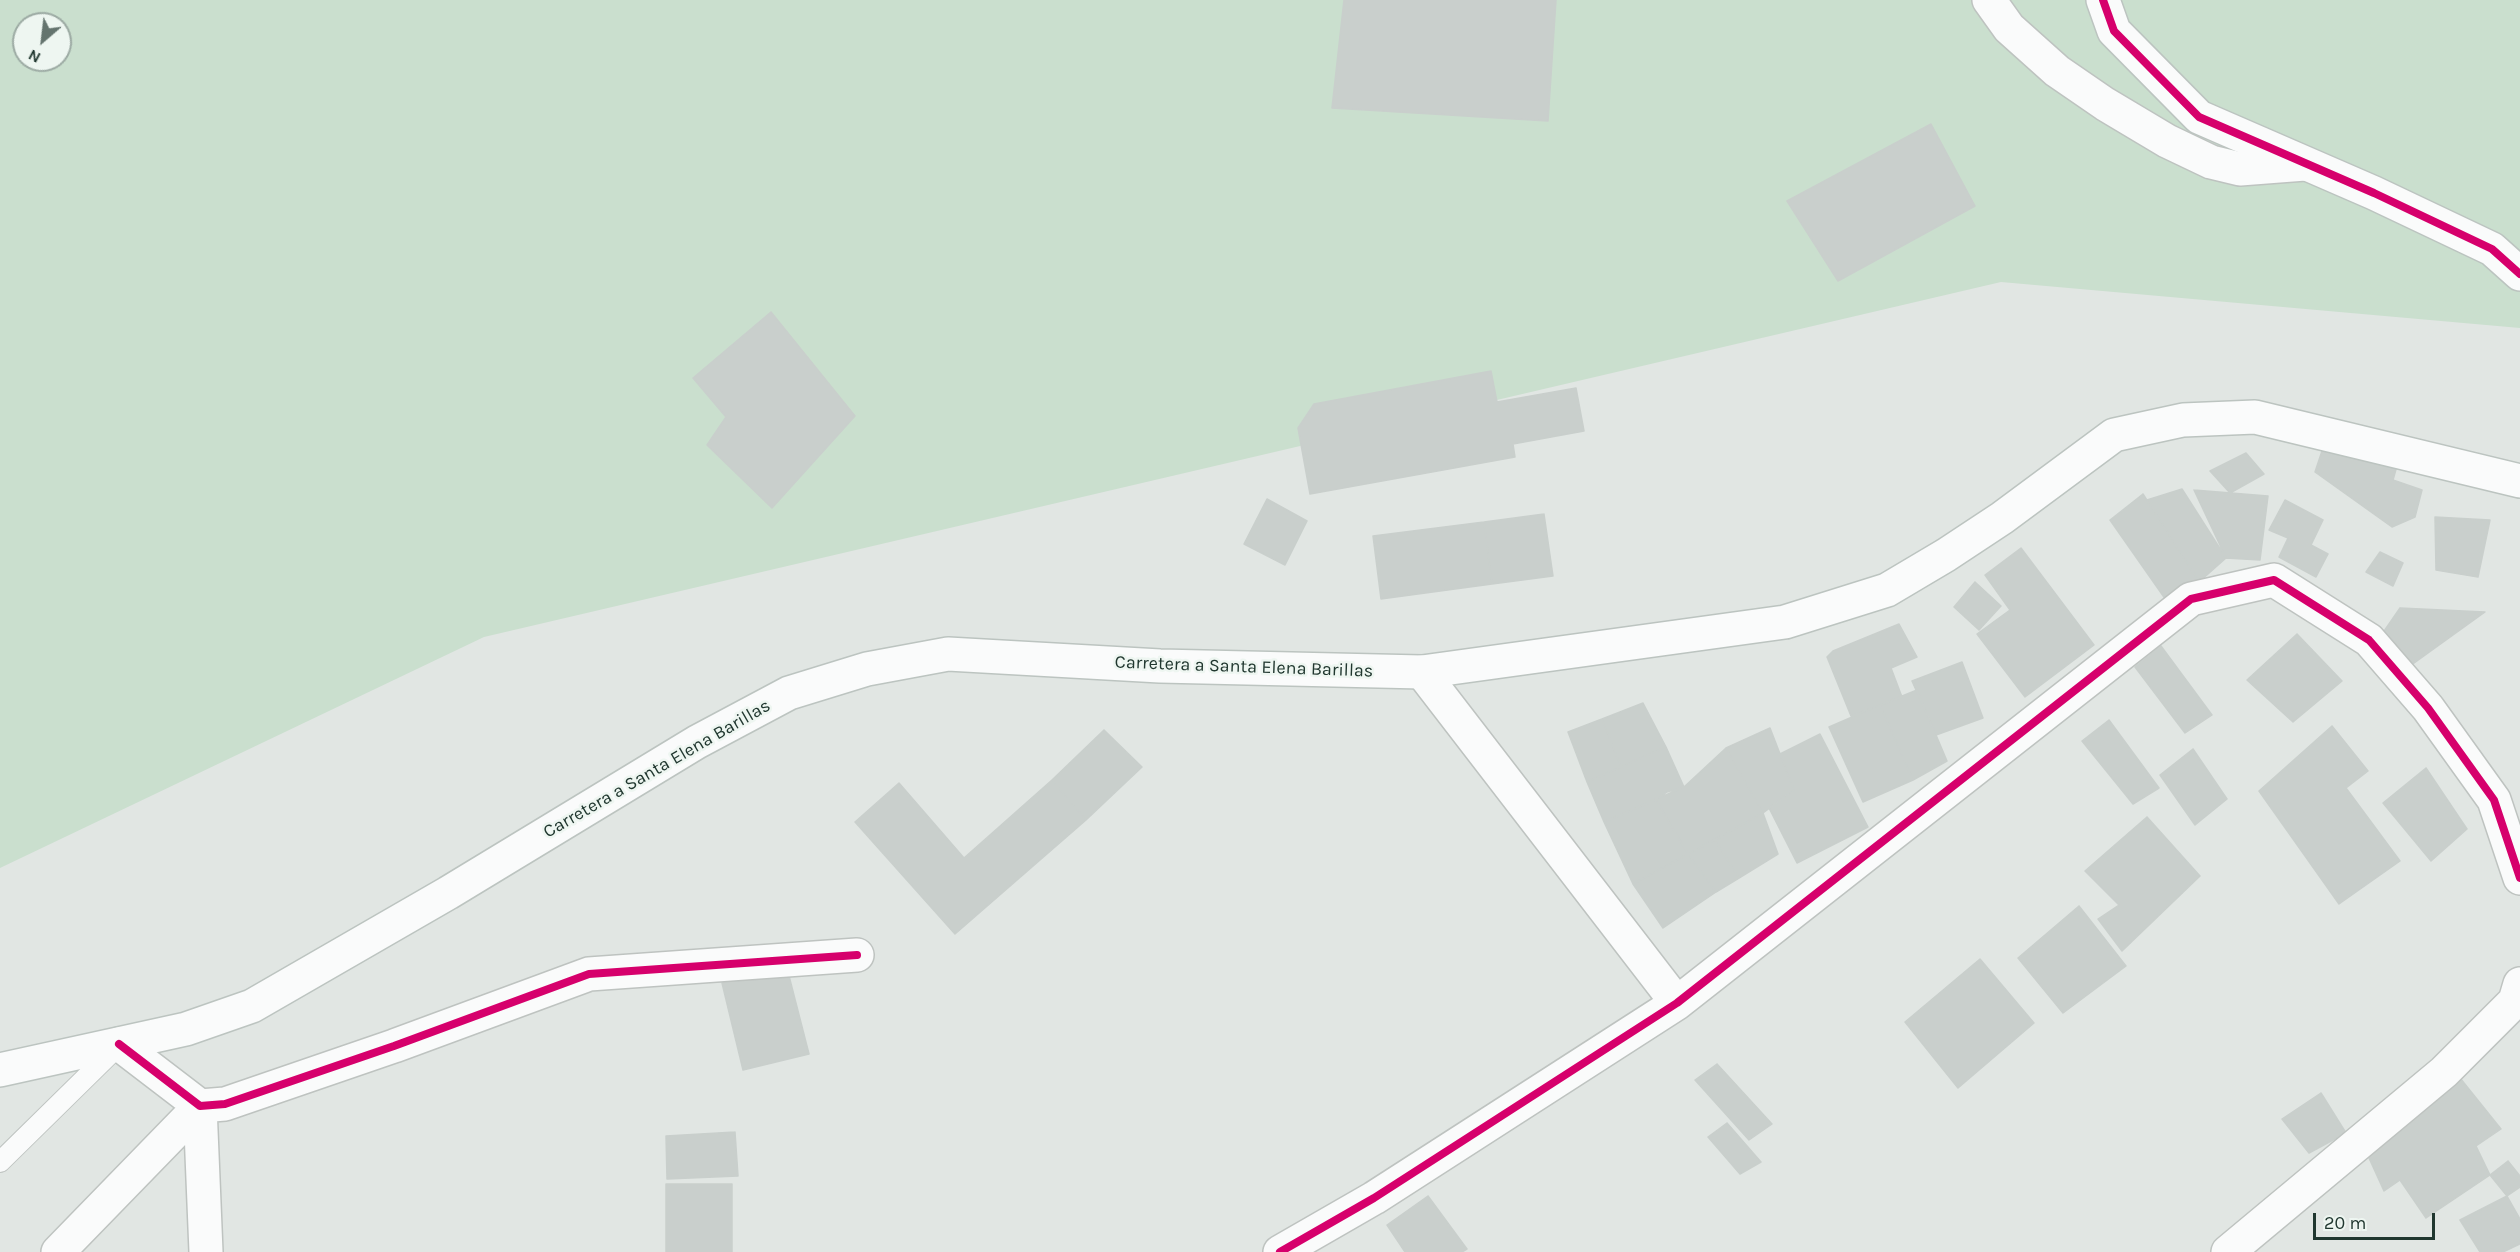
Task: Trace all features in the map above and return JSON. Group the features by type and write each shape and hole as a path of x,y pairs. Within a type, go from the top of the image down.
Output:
{"street":[{"path":"1989,0 2009,28 2057,71 2104,104 2168,141 2211,162 2240,169 2305,164"},
{"path":"2103,0 2114,31 2199,117 2374,193 2492,249 2520,274"},
{"name":"Carretera a Santa Elena Barillas","path":"0,1070 186,1029 252,1006 448,893 697,742 789,693 867,669 948,654 1160,666 1422,672 1785,622 1887,590 2002,518 2114,435 2183,420 2255,417 2520,481"},
{"path":"1280,1252 1374,1198 1677,1003 2191,599 2274,580 2369,640 2428,708 2494,800 2520,878"},
{"path":"1422,672 1677,1003"},
{"path":"58,1252 200,1106 225,1104 394,1046 589,974 857,955"},
{"path":"2228,1252 2444,1072 2515,1000 2520,984"},
{"path":"119,1044 200,1106"},
{"path":"200,1106 206,1252"}],"lane":[{"path":"0,1162 119,1044"}],"green space":[{"path":"0,0 2520,0 2520,328 2001,282 484,637 0,868"}],"building":[{"path":"1344,0 1556,0 1548,121 1332,108"},
{"path":"1931,124 1975,206 1838,281 1787,201"},
{"path":"771,312 855,416 772,508 707,445 726,417 693,378"},
{"path":"1491,371 1497,402 1576,388 1584,431 1513,444 1515,457 1310,494 1298,428 1314,404"},
{"path":"2326,439 2400,455 2393,480 2422,490 2415,517 2392,527 2315,472"},
{"path":"2246,453 2264,474 2230,493 2210,471"},
{"path":"2182,489 2226,558 2199,582 2147,500"},
{"path":"2194,490 2268,496 2260,560 2226,558"},
{"path":"2143,494 2199,582 2166,600 2110,520"},
{"path":"1267,499 1307,521 1285,565 1244,544"},
{"path":"2285,500 2323,520 2311,545 2328,554 2316,577 2279,557 2288,538 2269,530"},
{"path":"1544,514 1553,576 1492,584 1484,522"},
{"path":"2435,517 2490,520 2478,577 2436,570"},
{"path":"1484,522 1492,584 1381,599 1373,536"},
{"path":"2021,548 2094,645 2025,697 1977,634 2010,610 1985,575"},
{"path":"2380,552 2403,563 2393,586 2366,572"},
{"path":"1975,582 2001,606 1979,630 1954,607"},
{"path":"2400,608 2485,612 2410,666 2380,637"},
{"path":"1899,624 1917,657 1891,668 1902,697 1851,716 1827,657 1833,651"},
{"path":"2297,634 2342,681 2293,722 2247,680"},
{"path":"2161,646 2212,715 2185,733 2135,667"},
{"path":"1962,662 1983,718 1936,735 1912,681"},
{"path":"1917,690 1947,761 1913,780 1880,705"},
{"path":"1643,703 1666,747 1621,767 1602,719"},
{"path":"1880,705 1913,780 1863,802 1829,727"},
{"path":"1602,719 1621,767 1587,782 1568,732"},
{"path":"2109,720 2159,788 2133,804 2082,741"},
{"path":"2332,726 2368,771 2346,788 2400,861 2339,904 2259,791"},
{"path":"1770,728 1794,790 1763,813 1726,748"},
{"path":"1104,730 1142,767 1086,820 1052,780"},
{"path":"1820,734 1868,827 1797,863 1769,808 1794,790 1780,754"},
{"path":"1666,747 1684,787 1604,822 1587,782"},
{"path":"1726,748 1763,813 1688,854 1656,800 1667,792 1684,787"},
{"path":"2193,749 2227,799 2195,825 2160,775"},
{"path":"2426,768 2467,829 2431,861 2383,803"},
{"path":"1052,780 1086,820 955,934 855,822 899,783 964,858"},
{"path":"1656,800 1688,854 1633,884 1604,822"},
{"path":"1763,813 1778,854 1739,878 1715,840"},
{"path":"2147,817 2200,876 2122,951 2098,919 2119,905 2085,871"},
{"path":"1715,840 1739,878 1716,892 1688,854"},
{"path":"1688,854 1716,892 1663,928 1633,884"},
{"path":"2079,906 2126,966 2063,1013 2018,958"},
{"path":"1980,959 2034,1023 1958,1088 1905,1022"},
{"path":"787,968 809,1054 743,1070 722,983"},
{"path":"1717,1064 1772,1124 1749,1140 1695,1080"},
{"path":"2456,1073 2501,1129 2476,1146 2490,1175 2426,1218 2400,1180 2384,1191 2364,1147"},
{"path":"2321,1093 2346,1133 2309,1153 2282,1119"},
{"path":"1727,1123 1761,1162 1740,1174 1708,1137"},
{"path":"735,1132 738,1176 667,1179 666,1136"},
{"path":"2508,1161 2520,1176 2520,1187 2507,1196 2490,1175"},
{"path":"666,1184 732,1184 732,1252 666,1252"},
{"path":"1428,1196 1467,1249 1462,1252 1405,1252 1387,1225"},
{"path":"2507,1196 2520,1219 2520,1244 2503,1252 2480,1252 2460,1220"}],"cycle path":[{"path":"2103,0 2114,31 2199,117 2374,193 2492,249 2520,274"},
{"path":"1280,1252 1374,1198 1677,1003 2191,599 2274,580 2369,640 2428,708 2494,800 2520,878"},
{"path":"119,1044 200,1106 225,1104 394,1046 589,974 857,955"}]}
